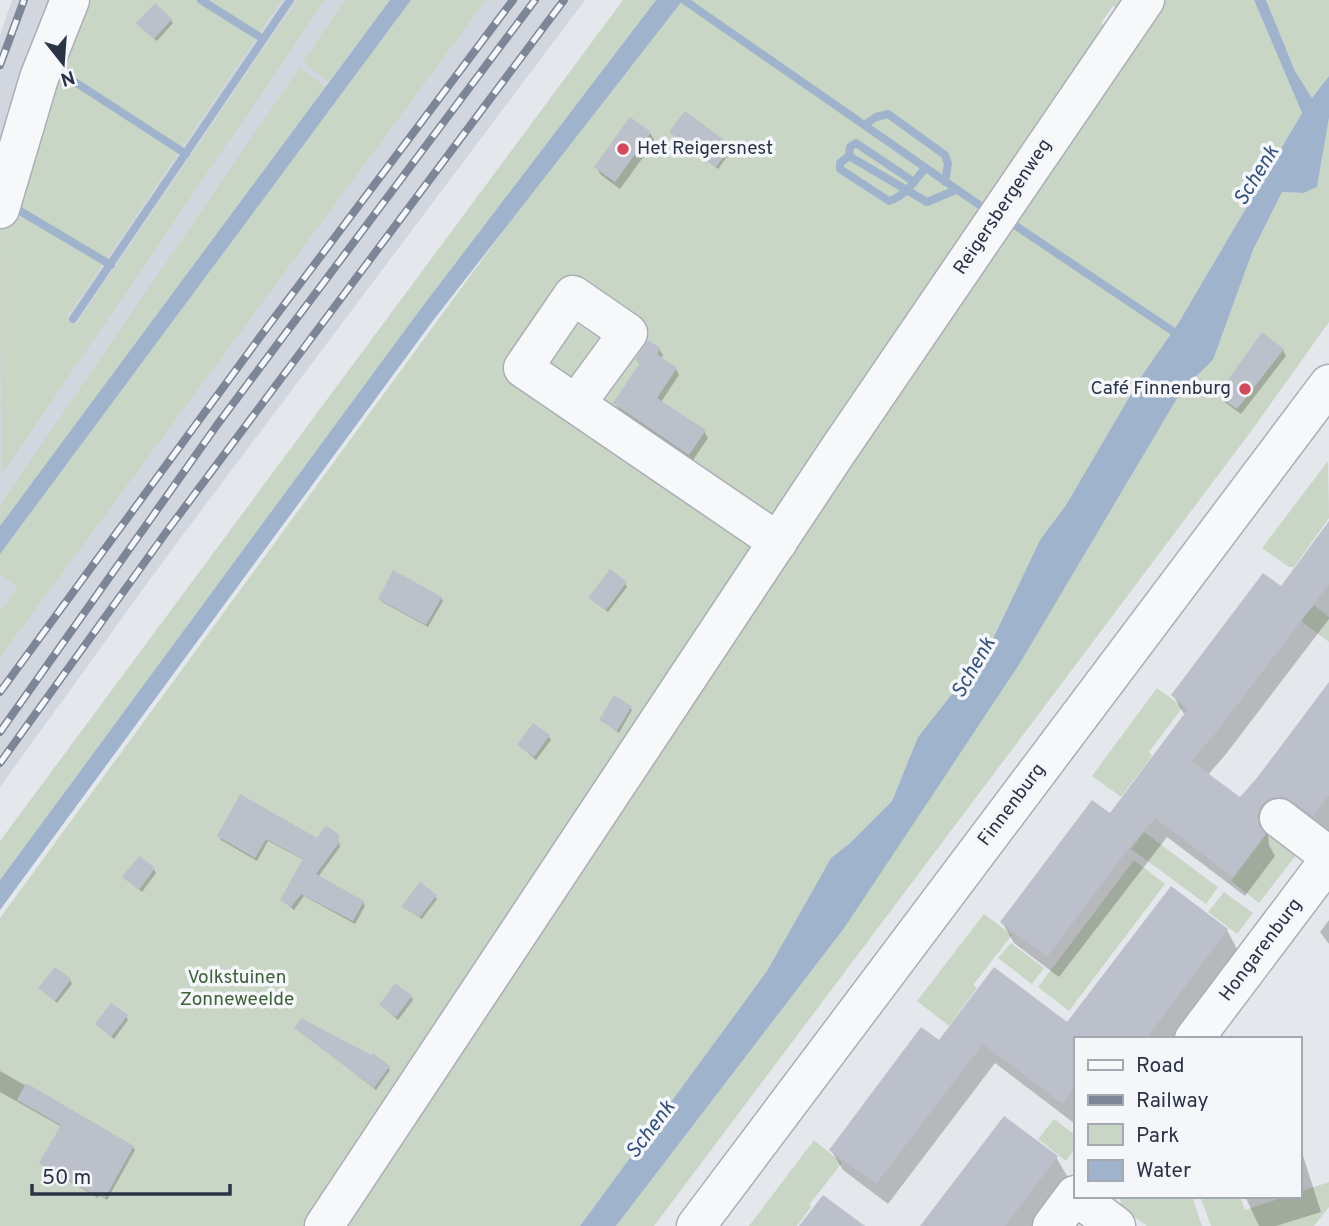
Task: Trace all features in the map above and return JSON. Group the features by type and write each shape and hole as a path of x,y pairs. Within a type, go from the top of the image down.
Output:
{"street":[{"path":"0,209 39,78 71,0"},
{"name":"Reigersbergenweg","path":"324,1226 863,414 1145,0"},
{"name":"Finnenburg","path":"696,1226 1329,384"},
{"path":"576,404 778,542"},
{"path":"1279,818 1329,858"},
{"name":"Hongarenburg","path":"1195,1037 1329,858"},
{"path":"1052,1226 1074,1197"},
{"path":"1078,1198 1116,1226"}],"shaded area":[{"path":"12,0 585,0 167,556 0,787 0,35"}],"green space":[{"path":"57,0 282,0 67,317 76,324 297,0 325,0 1,476 0,175"},
{"path":"345,0 390,0 328,82 303,62"},
{"path":"411,0 486,0 0,657 0,612 18,586 0,574 0,554"},
{"path":"623,0 656,0 419,311 0,880 0,841"},
{"name":"Volkstuinen Zonneweelde","path":"683,0 1125,0 1118,10 1113,6 1101,23 1114,33 1158,0 1254,0 1302,113 1179,322 1141,377 1066,505 1040,540 989,647 918,737 892,801 831,858 767,971 580,1226 0,1226 0,918 517,212"},
{"path":"1266,0 1329,0 1329,76 1312,98 1295,71"},
{"path":"300,67 325,87 0,526 0,505"},
{"path":"1329,118 1329,322 1252,430 654,1226 616,1226 845,927 1182,390 1213,360 1253,250 1282,192 1304,193 1317,187"},
{"path":"1328,461 1329,518 1294,567 1289,567 1262,548"},
{"path":"1314,605 1329,617 1329,642 1301,621"},
{"path":"1157,688 1183,707 1149,752 1152,756 1121,797 1092,776"},
{"path":"1274,824 1303,846 1259,903 1231,881"},
{"path":"1144,832 1218,887 1206,904 1131,849"},
{"path":"1134,860 1165,884 1069,1011 1038,987"},
{"path":"1224,892 1253,913 1237,934 1208,912"},
{"path":"984,914 1012,935 973,985 977,988 949,1026 917,1001"},
{"path":"1011,943 1044,968 1032,984 998,958"},
{"path":"1054,1119 1074,1134 1074,1150 1066,1161 1038,1139"},
{"path":"814,1140 842,1163 809,1205 811,1207 797,1226 749,1226"},
{"path":"1329,1182 1329,1207 1314,1226 1211,1226 1201,1198 1241,1198 1245,1210 1281,1198 1301,1198 1301,1191"},
{"path":"1120,1198 1193,1198 1202,1226 1147,1226 1121,1207"}],"water":[{"path":"390,0 411,0 0,554 0,526"},
{"path":"656,0 683,0 432,322 0,910 0,880 419,311"},
{"name":"Schenk","path":"1254,0 1266,0 1295,71 1312,98 1329,76 1329,118 1317,187 1304,193 1282,192 1253,250 1213,360 1182,390 1020,663 845,927 616,1226 580,1226 767,971 831,858 892,801 918,737 989,647 1040,540 1066,505 1141,377 1179,322 1302,113"}],"building":[{"path":"155,3 172,19 154,39 136,23"},
{"path":"685,111 732,146 716,167 669,132"},
{"name":"Het Reigersnest","path":"630,117 651,132 615,182 594,167"},
{"path":"1262,332 1284,349 1237,409 1217,395"},
{"path":"648,340 660,348 657,354 677,368 657,398 706,430 689,455 613,403 640,363 635,360"},
{"path":"1329,521 1329,584 1215,734 1191,761 1240,797 1329,682 1329,795 1313,816 1282,796 1271,798 1262,804 1257,816 1259,826 1265,834 1233,877 1155,818 1125,853 1047,957 1000,922 1092,800 1110,813 1188,709 1171,695 1263,573 1281,586"},
{"path":"610,569 627,582 606,610 588,598"},
{"path":"393,570 442,597 426,625 378,599"},
{"path":"614,695 632,706 617,731 599,720"},
{"path":"533,723 550,735 534,757 517,745"},
{"path":"240,794 317,838 326,825 339,835 339,843 316,874 364,901 353,921 301,894 291,907 280,900 303,859 266,839 255,858 217,836"},
{"path":"139,856 155,868 139,890 122,877"},
{"path":"420,882 437,895 420,917 401,907"},
{"path":"1171,886 1228,929 1147,1037 1074,1037 1074,1087 1062,1104 983,1044 876,1184 829,1150 921,1027 939,1040 994,967 1067,1022"},
{"path":"55,967 71,979 55,1001 38,988"},
{"path":"395,983 412,996 396,1017 379,1005"},
{"path":"111,1003 128,1015 111,1037 95,1024"},
{"path":"301,1018 371,1055 373,1053 390,1066 374,1088 294,1028"},
{"path":"26,1083 134,1146 105,1198 97,1193 96,1196 39,1163 61,1125 17,1100"},
{"path":"1004,1116 1058,1156 1005,1226 920,1226"},
{"path":"823,1195 865,1226 799,1226"}],"waterway":[{"path":"201,0 263,39"},
{"path":"73,319 290,0"},
{"path":"684,0 988,211"},
{"path":"75,82 186,154"},
{"path":"864,125 876,117 888,114 945,155 948,164 945,182"},
{"path":"849,156 850,147 856,143 914,182"},
{"path":"925,168 909,188 905,192 889,201 840,169 840,163 849,156 927,202 956,190"},
{"path":"20,211 111,265"},
{"path":"1010,222 1180,336"}],"railway":[{"path":"0,65 24,0"},
{"path":"0,692 257,341 513,0"},
{"path":"0,732 217,425 535,0"},
{"path":"0,763 170,527 564,0"}],"place":[{"name":"Het Reigersnest","path":"623,149"},
{"name":"Café Finnenburg","path":"1245,389"}]}
